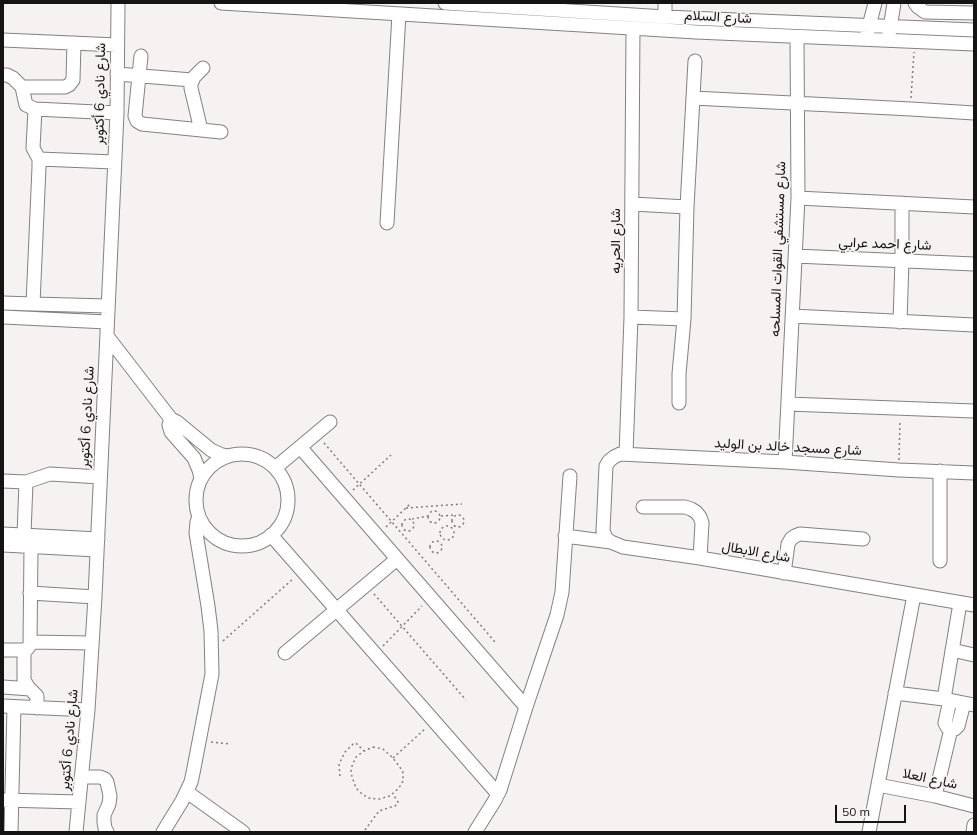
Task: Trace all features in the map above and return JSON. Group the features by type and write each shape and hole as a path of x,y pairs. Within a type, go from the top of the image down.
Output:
{"street":[{"name":"شارع نادي 6 أكتوبر","path":"76,832 88,710 95,597 117,113 118,3"},
{"name":"شارع السلام","path":"221,3 284,5 399,14 696,32 974,44"},
{"name":"شارع السلام","path":"445,3 665,17 974,30"},
{"path":"665,17 666,3"},
{"path":"866,40 875,3"},
{"path":"889,41 894,3"},
{"path":"915,3 925,12 974,13"},
{"path":"387,223 399,14"},
{"name":"شارع الحريه","path":"626,454 631,317 633,28"},
{"name":"شارع مستشفي القوات المسلحه","path":"785,462 798,198 798,37"},
{"path":"3,40 117,45"},
{"path":"22,87 65,87 69,85 73,80 74,43"},
{"path":"141,56 135,116 139,123 221,132"},
{"path":"679,403 695,61"},
{"path":"201,130 191,84 192,80 203,68"},
{"path":"117,74 192,80"},
{"path":"3,75 13,78 22,87 26,105 35,109 117,113"},
{"path":"693,98 974,113"},
{"path":"33,304 39,158 33,148 35,109"},
{"path":"39,158 114,162"},
{"path":"798,198 974,207"},
{"path":"632,204 688,207"},
{"path":"900,322 902,204"},
{"name":"شارع احمد عرابي","path":"795,256 974,264"},
{"path":"3,303 108,306"},
{"path":"792,316 974,325"},
{"path":"3,317 107,322"},
{"path":"631,317 684,319"},
{"path":"106,336 171,419 177,422 211,450 228,456"},
{"path":"788,404 974,411"},
{"path":"171,419 169,425 171,432 194,458 201,478"},
{"path":"275,468 330,422"},
{"path":"300,447 526,707"},
{"path":"241,454 253,455 261,458 275,468 284,482 287,494 287,506 282,522 271,535 256,543 239,546 223,541 212,534 203,525 197,509 197,489 201,478 212,464 228,456 241,454"},
{"name":"شارع مسجد خالد بن الوليد","path":"611,542 606,538 603,531 606,466 609,461 620,454 974,473"},
{"path":"940,471 940,560"},
{"path":"3,481 26,482 50,474 100,477"},
{"path":"475,832 498,794 560,603 570,476"},
{"path":"26,482 30,593 24,680 37,696 37,708"},
{"path":"643,507 685,507 691,508 696,512 702,523 700,558"},
{"path":"163,832 187,792 193,773 212,674 212,651 208,606 196,533 199,517"},
{"path":"3,534 27,541"},
{"path":"784,573 788,544 795,536 800,534 863,539"},
{"path":"271,535 498,794"},
{"name":"شارع الابطال","path":"565,536 611,542 622,547 700,558 974,605"},
{"path":"3,545 27,541 97,544"},
{"path":"285,653 397,559"},
{"path":"30,593 95,597"},
{"path":"870,832 914,595"},
{"path":"951,729 945,723 952,650 960,602"},
{"path":"3,650 27,646 92,643"},
{"path":"952,650 974,655"},
{"path":"3,687 30,689"},
{"path":"896,693 969,704 958,726 951,729"},
{"path":"12,832 7,800 9,707 88,710"},
{"path":"935,796 951,729"},
{"path":"81,777 100,777 105,779 107,782 110,796 109,804 104,815 104,822 105,828 108,832"},
{"name":"شارع العلا","path":"878,784 974,806"},
{"path":"187,792 243,832"},
{"path":"7,800 79,802"},
{"path":"973,832 974,825"}],"path":[{"path":"911,109 914,42"},
{"path":"899,470 900,408"},
{"path":"316,434 495,642"},
{"path":"344,498 391,454"},
{"path":"386,526 410,504"},
{"path":"406,508 462,504"},
{"path":"434,506 434,511"},
{"path":"428,516 430,522 438,522 440,519 439,513 434,511"},
{"path":"411,519 414,524 413,529 410,531 404,530 402,524 403,521 408,518 411,519 428,516 434,511"},
{"path":"454,526 452,520 455,515"},
{"path":"440,516 461,515 463,517 463,525 460,527 454,526"},
{"path":"442,538 440,533 443,528 452,528"},
{"path":"442,538 448,540 453,537 454,534 452,528"},
{"path":"439,541 442,549 438,553 435,553 430,549 431,543 436,540 439,541 442,538"},
{"path":"212,651 302,570"},
{"path":"366,585 466,700"},
{"path":"375,654 431,598"},
{"path":"393,758 434,721"},
{"path":"199,741 231,744"},
{"path":"340,776 340,760 345,752 355,743 364,751"},
{"path":"373,747 383,749 393,758 402,770 404,778 401,785 393,794 384,798 374,799 364,796 356,788 352,777 352,766 356,757 364,751 373,747"},
{"path":"366,830 379,811 397,805 398,802 393,794"}]}
